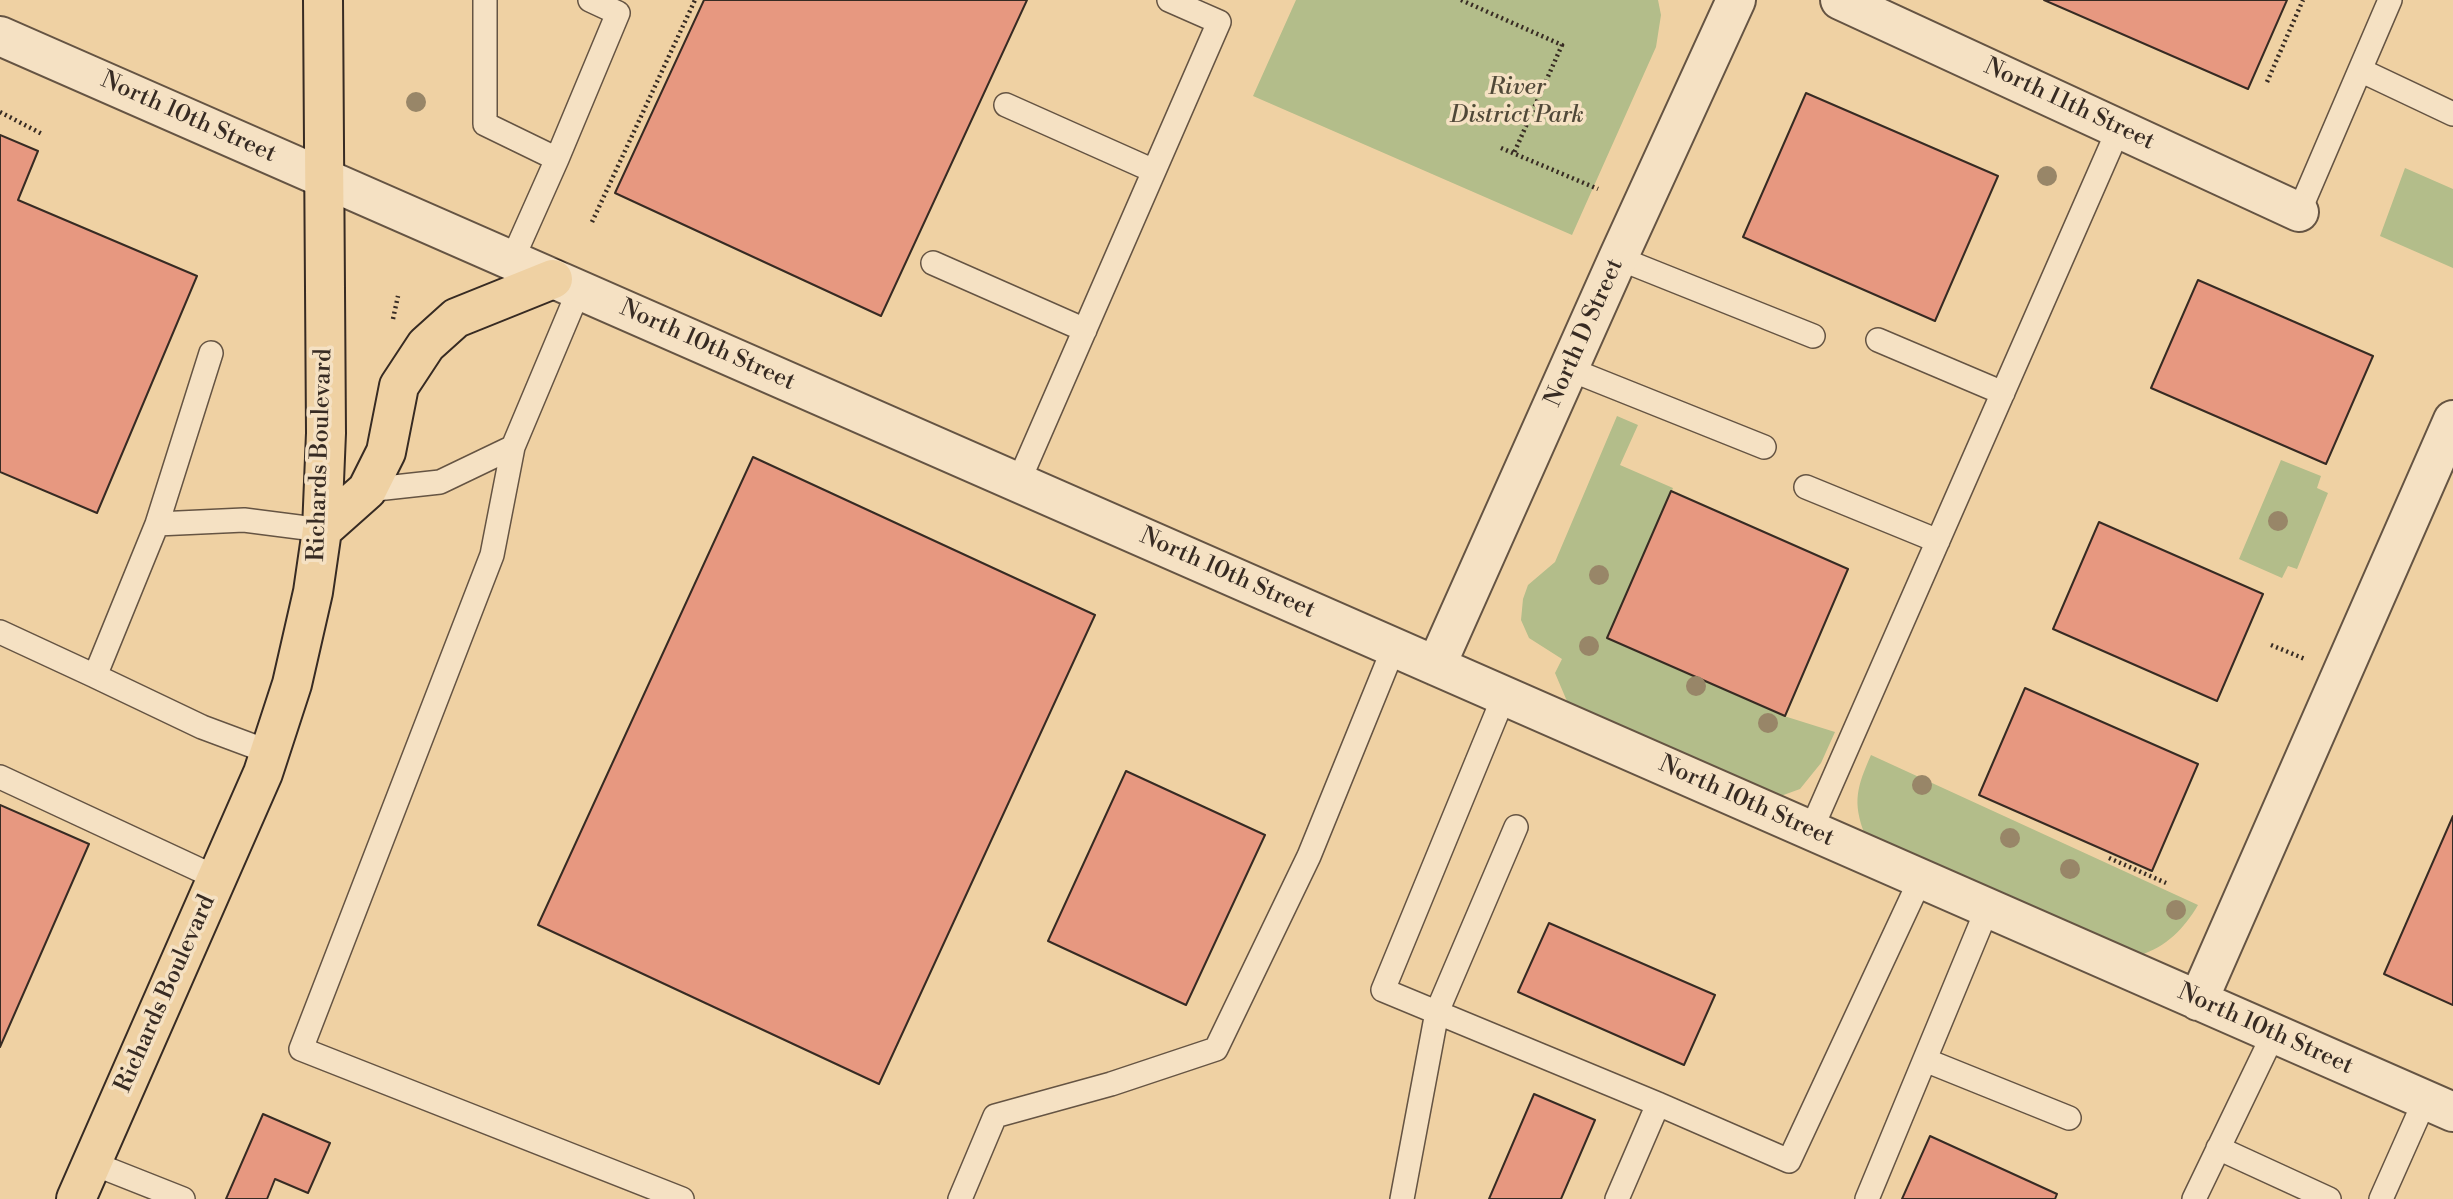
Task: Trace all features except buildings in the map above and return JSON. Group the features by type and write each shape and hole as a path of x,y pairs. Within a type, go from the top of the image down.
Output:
{"main road":[{"name":"Richards Boulevard","path":"76,1199 270,752 292,684 313,592 322,530 326,433 323,0"},
{"path":"322,530 367,490 386,452 399,386 426,345 456,318 566,285"}],"street":[{"name":"North D Street","path":"1436,666 1736,0"},
{"name":"North 11th Street","path":"1839,0 2299,212"},
{"name":"North 10th Street","path":"0,36 2439,1106"},
{"path":"2199,1001 2453,420"}],"lane":[{"path":"485,0 485,124 558,159"},
{"path":"512,260 558,159 618,13 590,0"},
{"path":"1018,483 1219,22 1169,0"},
{"path":"2299,212 2390,0"},
{"path":"2360,70 2453,114"},
{"path":"1006,105 1154,171"},
{"path":"1811,830 2119,128"},
{"path":"1618,258 1813,336"},
{"path":"933,263 1085,330"},
{"path":"566,285 513,447 492,555 301,1049 682,1199"},
{"path":"1878,340 2003,393"},
{"path":"94,676 158,524 211,353"},
{"path":"1569,369 1764,447"},
{"path":"367,490 440,482 513,447"},
{"path":"1806,486 1938,541"},
{"path":"158,524 244,520 322,530"},
{"path":"0,632 202,727 270,752"},
{"path":"960,1199 995,1116 1111,1084 1216,1049 1309,856 1394,648"},
{"path":"1504,696 1383,990 1789,1161 1921,878"},
{"path":"0,777 217,878"},
{"path":"1402,1199 1437,1013 1516,827"},
{"path":"1867,1199 1988,907"},
{"path":"2194,1199 2274,1033"},
{"path":"1925,1060 2069,1118"},
{"path":"1617,1199 1658,1104"},
{"path":"2381,1199 2439,1106"},
{"path":"2218,1148 2329,1199"},
{"path":"92,1163 183,1199"}],"path":[{"path":"592,222 695,0"},
{"path":"1461,0 1562,45 1514,153"},
{"path":"2267,82 2303,0"},
{"path":"0,112 42,134"},
{"path":"1501,148 1598,190"},
{"path":"392,321 398,296"},
{"path":"2109,858 2166,883"}],"green space":[{"name":"River District Park","path":"1296,0 1658,0 1661,15 1656,47 1572,235 1253,96"},
{"path":"2405,168 2453,189 2453,268 2380,236"},
{"path":"1617,416 1638,425 1620,465 1673,488 1607,638 1784,716 1835,732 1821,763 1800,789 1778,797 1572,713 1555,673 1562,659 1529,638 1521,620 1523,599 1528,585 1555,562"},
{"path":"2281,460 2321,476 2317,488 2328,493 2297,569 2288,566 2282,578 2239,559"},
{"path":"1871,755 2198,905 2174,936 2140,955 1865,835 1857,804 1862,776"}]}
